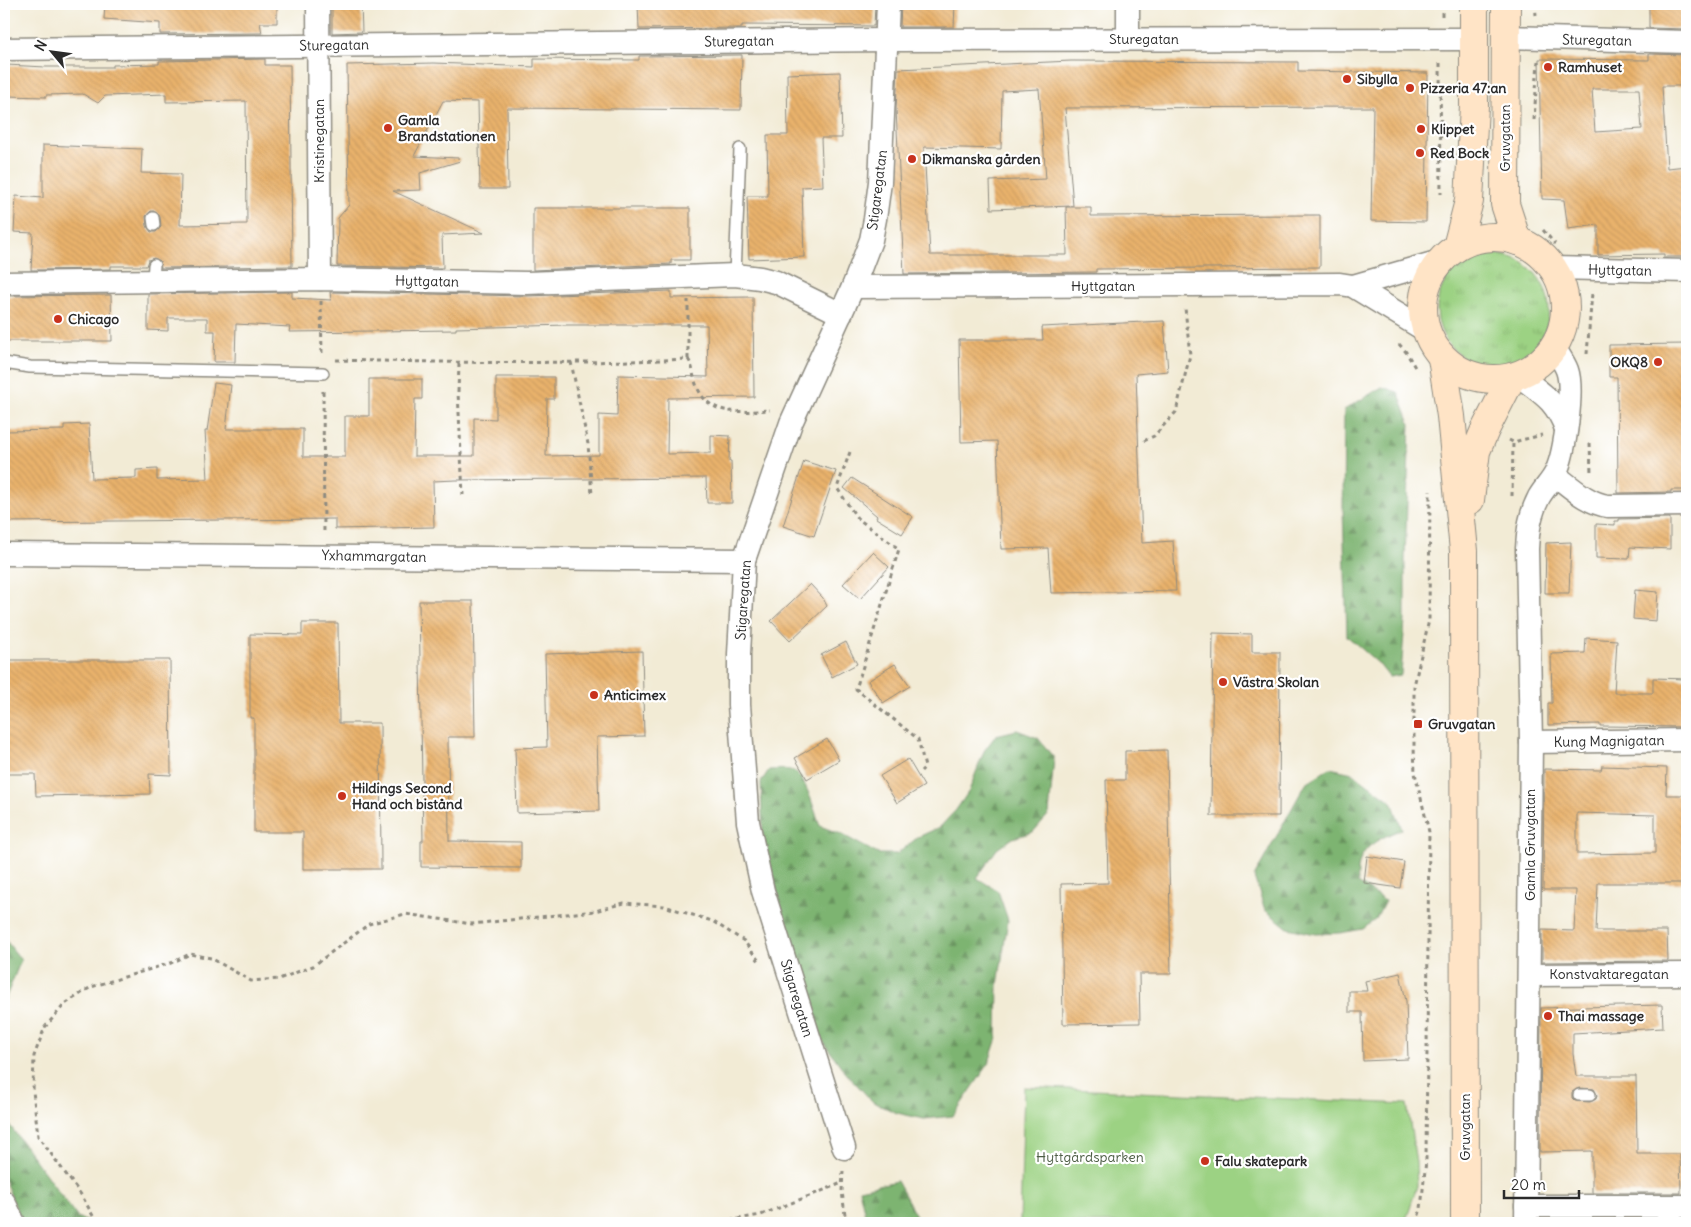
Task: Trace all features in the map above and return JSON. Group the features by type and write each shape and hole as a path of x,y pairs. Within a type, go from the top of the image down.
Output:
{"main road":[{"path":"1448,254 1486,237 1517,241 1531,247 1543,256 1553,268 1563,293 1565,307 1562,328 1554,346 1535,366 1515,376 1487,379 1474,377 1457,369 1442,358 1432,345 1425,330 1422,316 1425,286 1431,273 1448,254 1469,201 1474,106 1474,4"},
{"name":"Gruvgatan","path":"1506,4 1505,204 1517,241"},
{"name":"Gruvgatan","path":"1442,358 1451,416 1464,551 1465,1223"},
{"name":"Gruvgatan","path":"1464,551 1476,451 1485,430 1515,376"}],"street":[{"name":"Kristinegatan","path":"318,4 320,279"},
{"name":"Stigaregatan","path":"844,1148 763,891 748,822 738,705 739,654 744,560 795,414 842,314 871,240 876,219 880,182 888,40 888,4"},
{"path":"1128,4 1128,40"},
{"name":"Sturegatan","path":"1506,38 1687,42"},
{"name":"Sturegatan","path":"4,49 888,40 1474,39"},
{"name":"Hyttgatan","path":"1353,286 1448,254"},
{"name":"Hyttgatan","path":"1553,268 1687,271"},
{"name":"Hyttgatan","path":"4,283 154,273 320,279 527,283 735,275 776,282 842,314"},
{"name":"Hyttgatan","path":"853,287 1340,284 1353,286 1425,330"},
{"name":"Gamla Gruvgatan","path":"1526,1214 1534,1095 1530,975 1531,742 1527,621 1528,527 1540,497 1555,475 1562,460 1570,396 1568,371 1554,346"},
{"path":"1515,376 1555,405 1561,414 1566,429"},
{"path":"1555,475 1582,496 1599,505 1687,505"},
{"name":"Yxhammargatan","path":"4,554 744,560"},
{"name":"Kung Magnigatan","path":"1531,742 1687,740"},
{"name":"Konstvaktaregatan","path":"1530,975 1687,974"},
{"path":"4,1202 14,1223"},
{"path":"1526,1214 1687,1206"}],"lane":[{"path":"735,275 740,149"},
{"path":"4,363 30,366 323,373"}],"path":[{"path":"1441,202 1440,67 1442,39"},
{"path":"688,277 688,359 692,365 694,380 702,397 720,410 770,410 795,414"},
{"path":"320,279 323,360 324,556"},
{"path":"1144,441 1154,436 1176,412 1190,355 1182,285"},
{"path":"1394,338 1406,352 1419,375"},
{"path":"323,360 459,364 688,359"},
{"path":"571,362 588,444 592,494"},
{"path":"459,364 458,392 463,495"},
{"path":"1513,442 1511,517 1528,527"},
{"path":"850,452 837,488 857,518 899,549 856,689 918,739 924,767 921,771"},
{"path":"1416,1223 1421,1209 1426,1160 1429,832 1415,773 1414,686 1429,620 1430,486"},
{"path":"97,1223 82,1196 38,1136 33,1091 34,1056 45,1027 65,1004 91,987 171,963 190,954 211,958 251,981 279,979 313,966 369,924 405,914 472,924 594,911 624,903 664,906 712,921 744,941 760,963"},
{"path":"844,1148 842,1183 846,1223"},
{"path":"714,1223 761,1215 842,1183"}],"green space":[{"path":"1493,254 1504,255 1514,259 1532,271 1544,289 1548,299 1548,321 1544,331 1532,349 1514,361 1504,365 1493,366 1482,365 1472,361 1454,349 1442,331 1438,321 1437,310 1438,299 1442,289 1454,271 1472,259 1482,255"},
{"path":"1382,387 1398,392 1410,424 1405,558 1405,619 1401,675 1389,677 1378,663 1347,636 1343,509 1344,410"},
{"path":"1017,730 1038,738 1054,758 1049,814 1033,832 1013,838 997,849 977,878 998,891 1008,920 998,985 997,1038 988,1065 953,1116 924,1119 897,1113 873,1102 845,1072 822,1040 787,931 763,842 761,782 769,770 784,769 793,771 798,774 806,787 820,826 841,834 878,854 897,854 918,837 940,827 956,810 969,791 984,751 996,735"},
{"path":"1330,768 1353,773 1392,802 1402,829 1368,847 1360,861 1358,883 1385,901 1376,919 1363,929 1340,933 1315,934 1288,928 1265,910 1254,877 1306,783"},
{"path":"4,938 21,960 4,1002"},
{"name":"Hyttgårdsparken","path":"1024,1087 1407,1104 1416,1162 1417,1186 1405,1223 1020,1223"},
{"path":"4,1126 11,1127 77,1217 90,1223 22,1223 4,1179"},
{"path":"897,1181 920,1223 867,1223 859,1189"}],"building":[{"path":"105,4 277,4 277,23 260,23 262,33 160,34 160,23 104,19"},
{"path":"332,4 361,4 362,32 332,33"},
{"path":"638,4 875,4 874,26 742,25 742,28 639,29"},
{"path":"901,4 955,4 954,27 900,27"},
{"path":"1649,4 1687,4 1687,29 1649,28"},
{"path":"1649,54 1687,55 1687,86 1662,86 1667,168 1687,166 1687,257 1664,257 1664,254 1598,255 1598,225 1568,229 1564,200 1542,199 1539,59 1649,60","holes":["1592,89 1639,89 1642,129 1595,132"]},
{"path":"742,55 741,110 507,108 508,189 480,189 478,102 443,101 414,156 459,158 460,161 420,173 421,190 393,191 484,233 442,235 443,268 337,266 338,218 349,205 347,65 434,63 534,67 534,59 639,60 639,56"},
{"path":"265,59 265,65 290,65 292,266 161,268 160,261 154,258 148,260 146,266 111,266 111,269 31,270 33,233 14,232 16,196 43,198 43,145 142,149 141,173 181,174 180,225 247,224 246,101 166,102 166,94 105,96 98,103 83,94 46,95 46,97 6,96 6,65 113,67 113,65 159,64 159,61","holes":["151,211 156,211 160,217 161,227 156,232 151,232 147,226 146,216"]},
{"path":"1071,61 1298,62 1298,71 1428,73 1426,222 1371,221 1373,107 1065,108 1073,206 991,209 990,181 1046,179 1039,89 1002,91 1001,149 924,147 930,255 1067,255 1066,207 1091,207 1091,216 1320,215 1320,267 1096,269 1096,272 904,274 896,109 898,69"},
{"path":"840,72 842,138 821,138 823,186 802,187 804,257 749,259 747,196 768,196 767,135 788,135 787,74"},
{"path":"533,208 690,208 690,260 671,260 671,264 533,270"},
{"path":"671,291 671,298 753,297 754,397 668,398 667,454 711,453 711,435 730,436 729,461 731,461 732,503 707,503 706,478 456,480 433,481 434,527 335,529 335,519 4,522 4,431 64,430 64,425 89,424 92,479 136,478 136,470 157,469 157,480 208,479 205,431 207,431 214,383 231,385 226,429 303,429 303,457 345,457 345,416 369,416 369,379 422,379 422,399 415,399 414,456 474,456 474,418 496,419 496,377 554,377 554,399 547,399 546,456 599,455 599,415 617,416 618,375 708,377 707,325 567,325 456,328 456,330 289,332 290,327 236,324 235,362 214,362 215,331 207,331 207,318 168,318 168,331 148,330 148,294 292,292 292,298 331,300 330,292 527,296"},
{"name":"Chicago","path":"111,295 112,341 4,341 4,296"},
{"path":"1164,321 1168,371 1136,374 1142,543 1173,541 1176,591 1051,593 1048,548 1001,549 997,441 961,442 959,340 1043,340 1042,327"},
{"path":"1687,344 1687,490 1618,493 1617,377 1609,377 1609,345"},
{"path":"804,461 836,471 814,536 783,526"},
{"path":"852,478 913,517 902,534 876,518 877,516 844,488"},
{"path":"1670,518 1670,549 1630,547 1629,559 1596,558 1596,524 1615,525 1615,521 1619,521 1619,519"},
{"path":"1571,542 1569,593 1545,593 1546,543"},
{"path":"873,552 889,567 860,599 843,584"},
{"path":"810,584 823,598 827,606 790,641 771,621"},
{"path":"1635,590 1658,592 1656,621 1633,619"},
{"path":"419,601 473,601 475,737 448,737 449,841 521,842 521,868 421,867 421,841 423,841"},
{"name":"Hildings Second Hand och bistånd","path":"302,623 338,623 339,723 380,723 381,869 303,869 303,832 254,832 254,718 250,718 250,634 302,635"},
{"path":"1213,633 1252,634 1252,652 1280,652 1279,816 1211,816"},
{"path":"1586,638 1617,640 1614,693 1653,693 1653,678 1687,679 1687,727 1600,726 1600,724 1548,725 1548,703 1552,703 1551,654 1585,653"},
{"path":"846,642 857,664 832,677 821,655"},
{"name":"Anticimex","path":"642,651 644,736 597,737 599,811 517,813 515,748 547,747 545,654"},
{"path":"4,660 170,660 171,775 149,774 150,794 36,796 35,774 4,774"},
{"path":"895,664 910,686 883,703 868,681"},
{"path":"827,739 839,760 807,779 795,758"},
{"path":"1167,750 1171,974 1139,974 1140,1023 1063,1024 1061,884 1108,883 1106,780 1125,780 1125,751"},
{"path":"908,759 924,786 897,803 880,776"},
{"path":"1602,766 1667,768 1666,795 1687,795 1687,883 1598,883 1596,931 1667,931 1668,961 1542,962 1542,930 1574,931 1576,890 1543,890 1544,769 1601,770","holes":["1577,813 1655,815 1655,853 1577,854"]},
{"path":"1367,856 1404,862 1400,888 1364,883"},
{"path":"1400,973 1406,1001 1408,1059 1363,1061 1362,1012 1349,1012 1349,991 1367,991 1365,981"},
{"path":"1662,1005 1663,1028 1573,1033 1573,1054 1576,1076 1636,1076 1637,1154 1680,1154 1681,1193 1592,1193 1592,1151 1540,1152 1541,1008","holes":["1579,1088 1594,1089 1597,1095 1596,1099 1590,1102 1575,1101 1572,1098 1572,1092"]},
{"path":"1592,1219 1681,1219 1681,1223 1592,1223"}],"place":[{"name":"Ramhuset","path":"1548,67"},
{"name":"Sibylla","path":"1347,79"},
{"name":"Pizzeria 47:an","path":"1410,88"},
{"name":"Gamla Brandstationen","path":"388,128"},
{"name":"Klippet","path":"1421,129"},
{"name":"Red Bock","path":"1420,153"},
{"name":"Dikmanska gården","path":"912,159"},
{"name":"Chicago","path":"58,319"},
{"name":"OKQ8","path":"1658,362"},
{"name":"Västra Skolan","path":"1223,682"},
{"name":"Anticimex","path":"594,695"},
{"name":"Gruvgatan","path":"1418,724"},
{"name":"Hildings Second Hand och bistånd","path":"342,796"},
{"name":"Thai massage","path":"1548,1016"},
{"name":"Falu skatepark","path":"1205,1161"}]}
